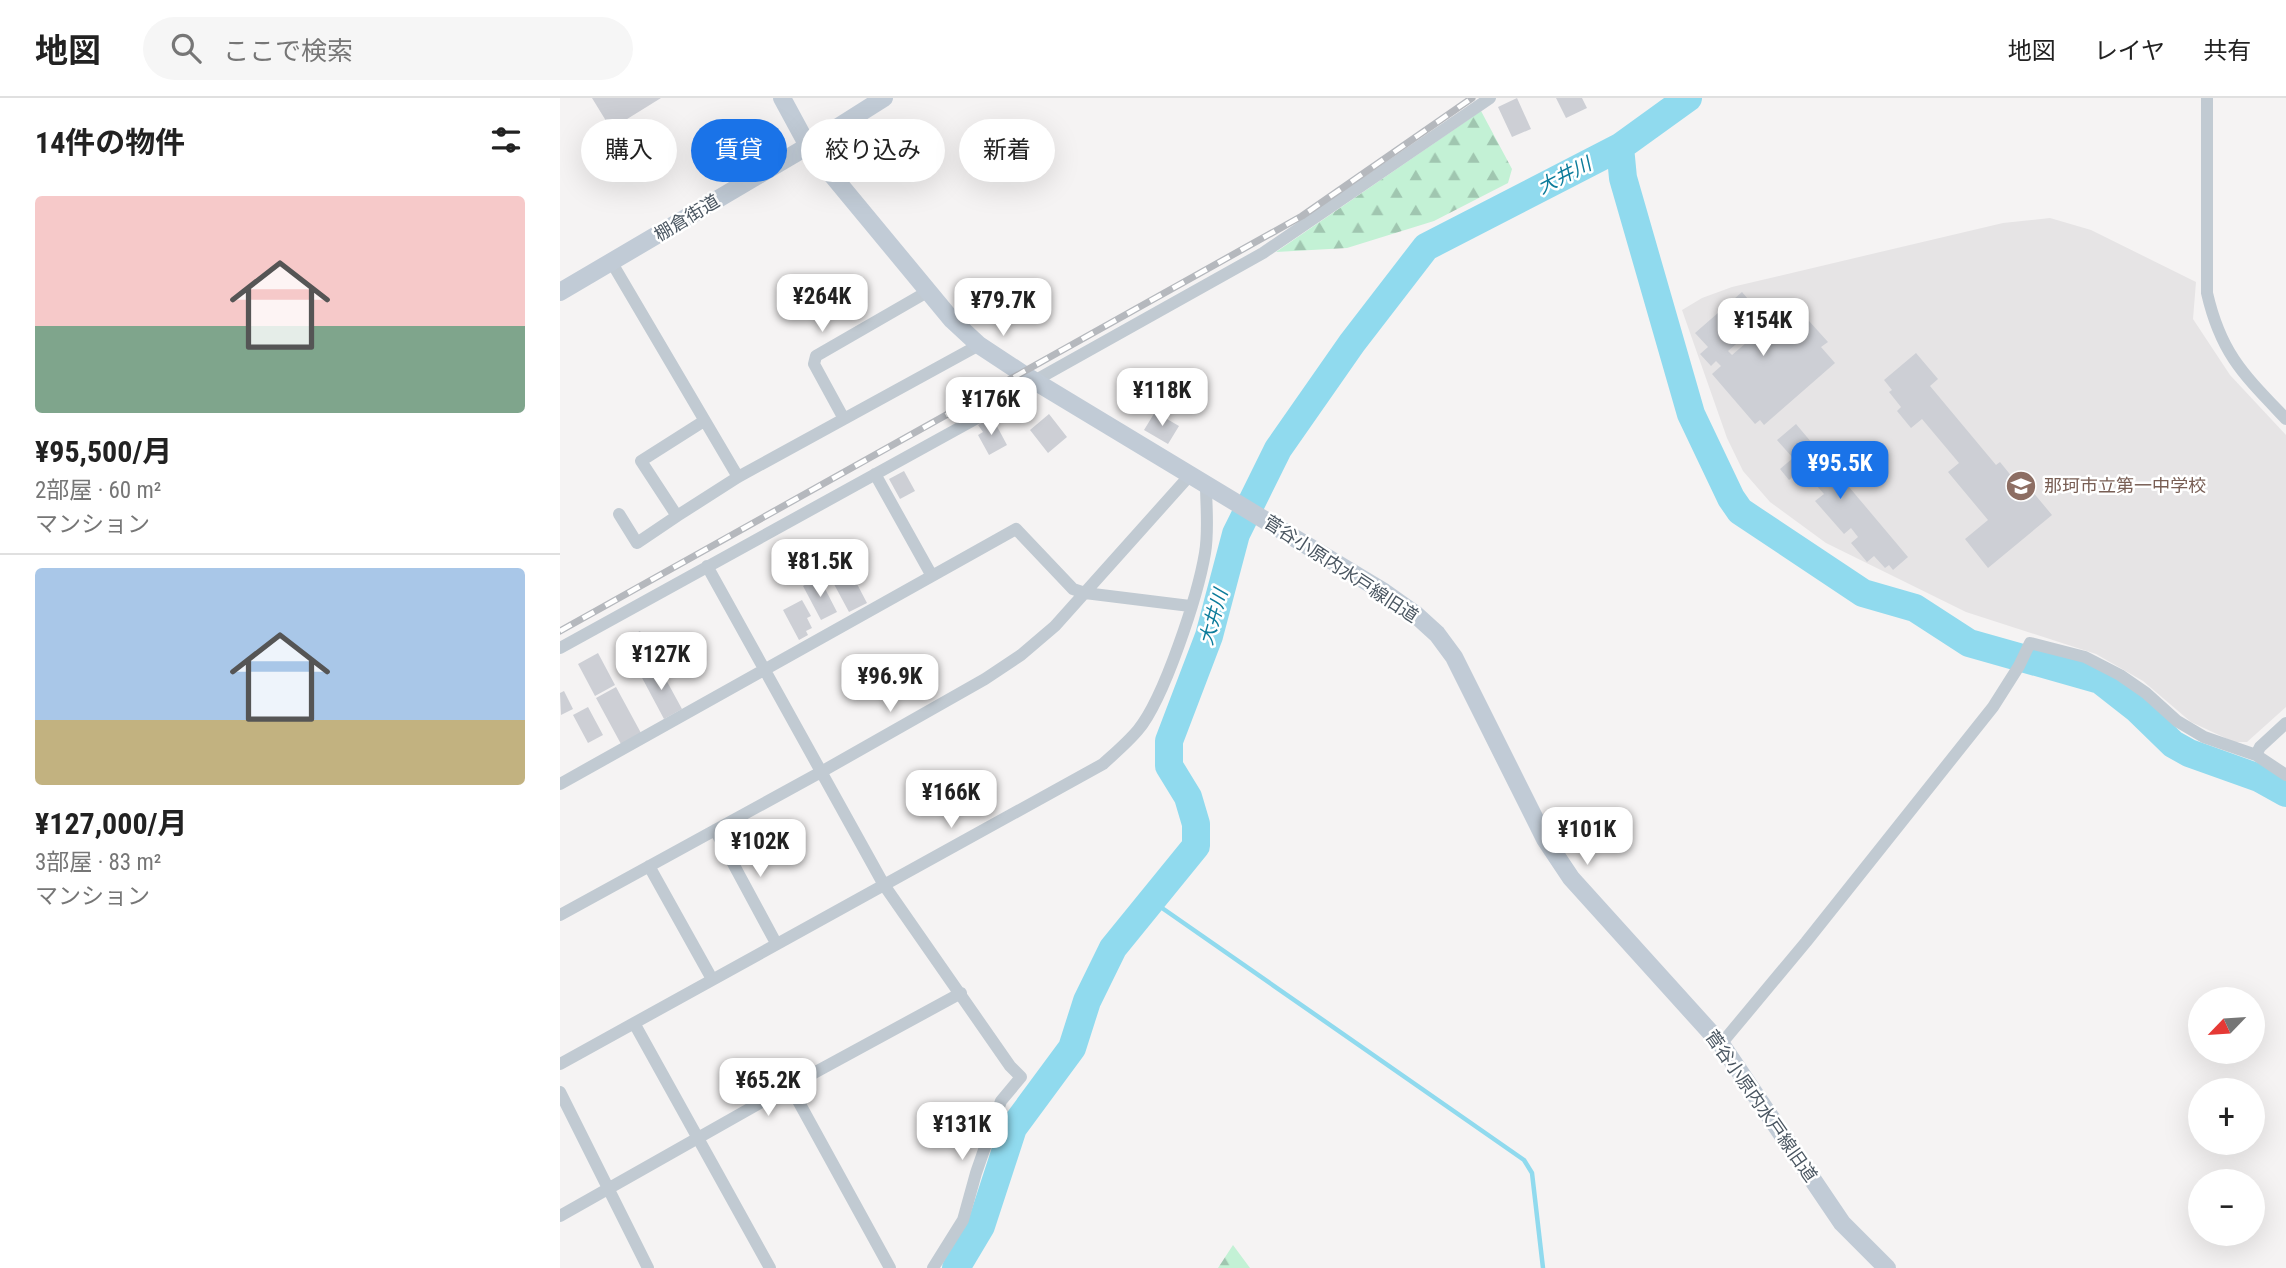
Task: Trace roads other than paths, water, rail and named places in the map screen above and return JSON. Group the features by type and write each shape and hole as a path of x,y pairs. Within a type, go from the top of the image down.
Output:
{"street":[{"name":"菅谷小原内水戸線旧道","path":"782,98 801,133"},
{"name":"棚倉街道","path":"851,119 884,98"},
{"path":"560,648 1028,390 1036,380 1263,253 1490,98"},
{"path":"2207,98 2207,293 2213,320 2226,350 2286,419"},
{"name":"棚倉街道","path":"560,292 801,150"},
{"name":"菅谷小原内水戸線旧道","path":"837,182 927,292 979,345 1384,592 1437,634 1454,657 1469,685 1556,857 1586,896 1721,1044 1842,1223 1887,1268"},
{"path":"612,263 738,477"},
{"path":"844,419 814,364 816,356 927,292"},
{"path":"619,514 637,543 738,477 979,345"},
{"path":"677,516 641,461 704,421"},
{"path":"876,474 932,576"},
{"path":"560,915 985,680 1021,655 1055,626 1198,479"},
{"path":"560,1064 1103,764 1139,729 1164,684 1190,607 1205,555 1207,530 1198,479"},
{"path":"560,784 1016,529 1073,589 1085,593 1190,607"},
{"path":"707,566 884,885 1010,1066 1021,1077 1001,1101 975,1173 963,1220 933,1268"},
{"path":"1721,1044 1976,729 2019,666 2030,643 2085,657 2120,675 2146,693 2176,721 2204,737 2256,755 2286,775"},
{"path":"2256,755 2260,747 2286,723"},
{"path":"715,830 776,943"},
{"path":"649,866 712,979"},
{"path":"560,1216 961,993"},
{"path":"634,1023 770,1268"},
{"path":"790,1086 890,1268"},
{"path":"560,1092 648,1268"}],"waterway":[{"name":"大井川","path":"956,1268 981,1226 1013,1128 1072,1048 1087,1001 1113,948 1196,846 1196,824 1188,797 1169,766 1169,741 1209,636 1236,534 1278,449 1352,343 1426,247 1620,147 1688,98"},
{"path":"1620,147 1623,178 1691,414 1731,498 1740,511 1863,593 1915,608 1969,643 2100,680 2137,709 2173,744 2189,753 2259,778 2286,793"},
{"path":"1152,901 1524,1160 1532,1173 1543,1268"}],"railway":[{"path":"560,631 1302,216 1472,98"}],"place":[{"name":"那珂市立第一中学校","path":"2021,486"}]}
